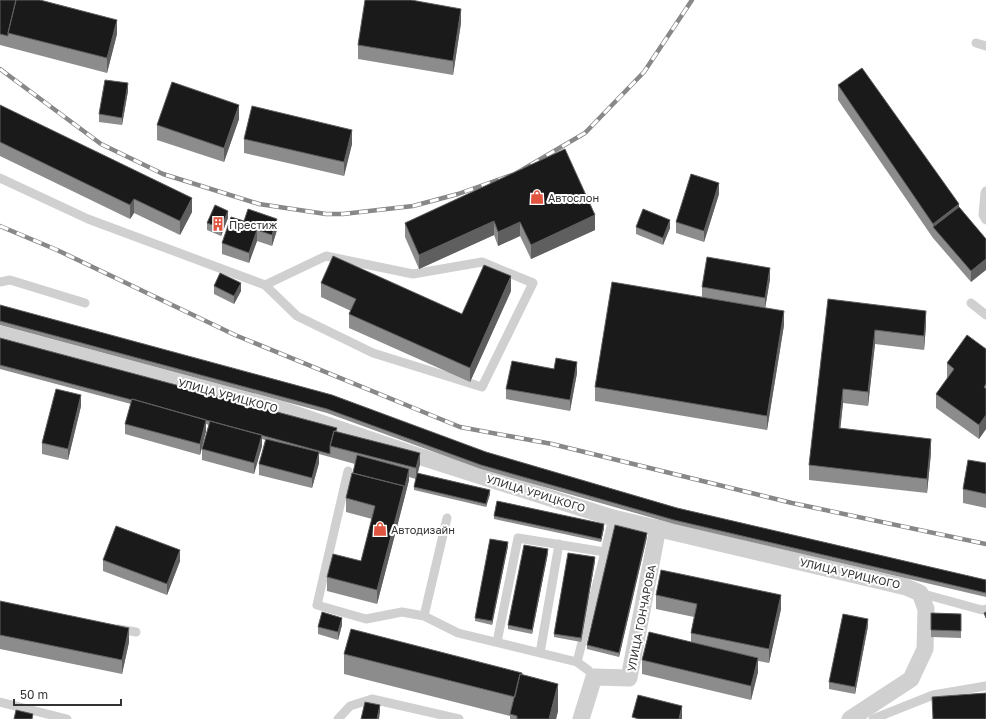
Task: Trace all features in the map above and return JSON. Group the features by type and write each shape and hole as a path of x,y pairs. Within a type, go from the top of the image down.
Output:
{"street":[{"name":"УЛИЦА УРИЦКОГО","path":"0,334 283,410 415,456 613,518 906,587 920,594"},
{"name":"УЛИЦА ГОНЧАРОВА","path":"594,677 629,678 658,528"},
{"path":"850,719 911,679 925,648 926,609 920,594"},
{"path":"581,719 594,677"}],"lane":[{"path":"976,43 986,46"},
{"path":"0,178 88,219 265,285 297,316 373,353 482,387 533,283 482,262 413,274 326,256 265,285"},
{"path":"986,191 983,215 986,220"},
{"path":"0,282 10,280 85,303"},
{"path":"971,303 986,315"},
{"path":"348,471 317,605 366,619 402,612 424,616 458,633 577,662 588,670 594,677"},
{"path":"424,616 447,518"},
{"path":"577,662 613,518"},
{"path":"497,642 518,538 605,552"},
{"path":"540,653 559,544"},
{"path":"920,594 982,610 986,608"},
{"path":"106,627 136,632"},
{"path":"873,719 933,695 986,686"},
{"path":"338,719 350,706 372,699 459,719"},
{"path":"0,702 67,719"}],"building":[{"path":"0,0 16,0 8,36 0,34"},
{"path":"16,0 40,0 117,20 107,58 8,33"},
{"path":"365,0 411,0 461,9 453,61 358,45"},
{"path":"862,68 959,204 933,224 838,85"},
{"path":"105,80 128,83 122,118 99,114"},
{"path":"172,82 239,105 224,148 157,125"},
{"path":"0,105 192,198 180,221 134,199 130,205 0,142"},
{"path":"252,106 352,130 344,162 244,139"},
{"name":"Автослон","path":"565,149 595,215 531,245 520,222 498,232 494,221 419,255 405,223"},
{"path":"691,174 719,183 704,231 676,222"},
{"path":"215,205 228,211 221,228 207,223"},
{"path":"959,207 986,239 986,259 971,271 933,227"},
{"path":"248,209 277,219 272,235 257,230 249,253 222,243 231,217 244,221"},
{"path":"643,209 670,220 663,238 636,227"},
{"path":"333,256 462,314 484,265 511,276 470,368 349,314 356,299 321,283"},
{"path":"707,257 770,268 765,298 702,287"},
{"path":"220,273 241,283 234,296 214,286"},
{"path":"612,282 784,311 767,416 595,387"},
{"path":"828,299 926,311 924,336 875,330 868,392 843,389 839,428 931,439 927,479 809,465"},
{"path":"0,305 332,395 486,452 677,508 986,580 986,593 674,520 481,465 327,409 0,321"},
{"path":"967,335 986,349 986,384 984,387 986,389 986,415 979,425 936,394 954,369 947,363"},
{"path":"0,338 337,428 336,431 334,431 330,446 330,454 132,399 0,365"},
{"path":"556,358 577,362 570,400 506,389 512,361 554,369"},
{"path":"56,389 81,395 68,449 42,443"},
{"path":"132,399 206,420 200,444 125,424"},
{"path":"210,421 262,435 254,463 202,449"},
{"path":"334,431 420,453 416,468 330,446"},
{"path":"266,439 319,452 312,478 259,464"},
{"path":"357,455 409,469 404,490 404,486 353,473"},
{"path":"968,460 986,463 986,494 963,489"},
{"path":"352,473 404,486 377,590 327,577 333,554 361,561 375,506 346,498"},
{"path":"417,473 490,490 486,504 414,487"},
{"path":"497,501 604,524 601,539 494,516"},
{"path":"615,525 647,533 619,653 587,645"},
{"path":"116,526 180,550 167,584 103,560"},
{"path":"490,539 508,542 492,621 475,618"},
{"path":"524,545 548,549 532,630 508,625"},
{"path":"568,553 595,557 581,638 554,634"},
{"path":"661,570 781,595 769,649 691,633 697,604 656,595"},
{"path":"0,601 129,628 122,660 0,635"},
{"path":"322,612 342,618 338,632 318,627"},
{"path":"931,613 961,614 961,631 931,630"},
{"path":"843,614 868,619 855,687 829,682"},
{"path":"351,629 522,673 522,675 520,674 515,697 344,654"},
{"path":"649,632 758,658 751,686 642,660"},
{"path":"520,674 558,684 549,719 517,719 517,716 510,714"},
{"path":"986,693 986,719 933,719 932,697"},
{"path":"638,695 682,706 679,719 639,719 632,717"},
{"path":"365,702 380,705 377,719 361,719"},
{"path":"16,710 33,714 32,719 14,719"}],"railway":[{"path":"0,69 101,144 163,174 259,204 326,214 343,214 413,206 458,194 515,174 585,133 644,72 692,0"},
{"path":"0,226 57,250 235,335 460,427 552,444 792,503 986,544"}],"place":[{"name":"Автослон","path":"537,197"},
{"name":"Престиж","path":"218,224"},
{"name":"Автодизайн","path":"380,529"}]}
